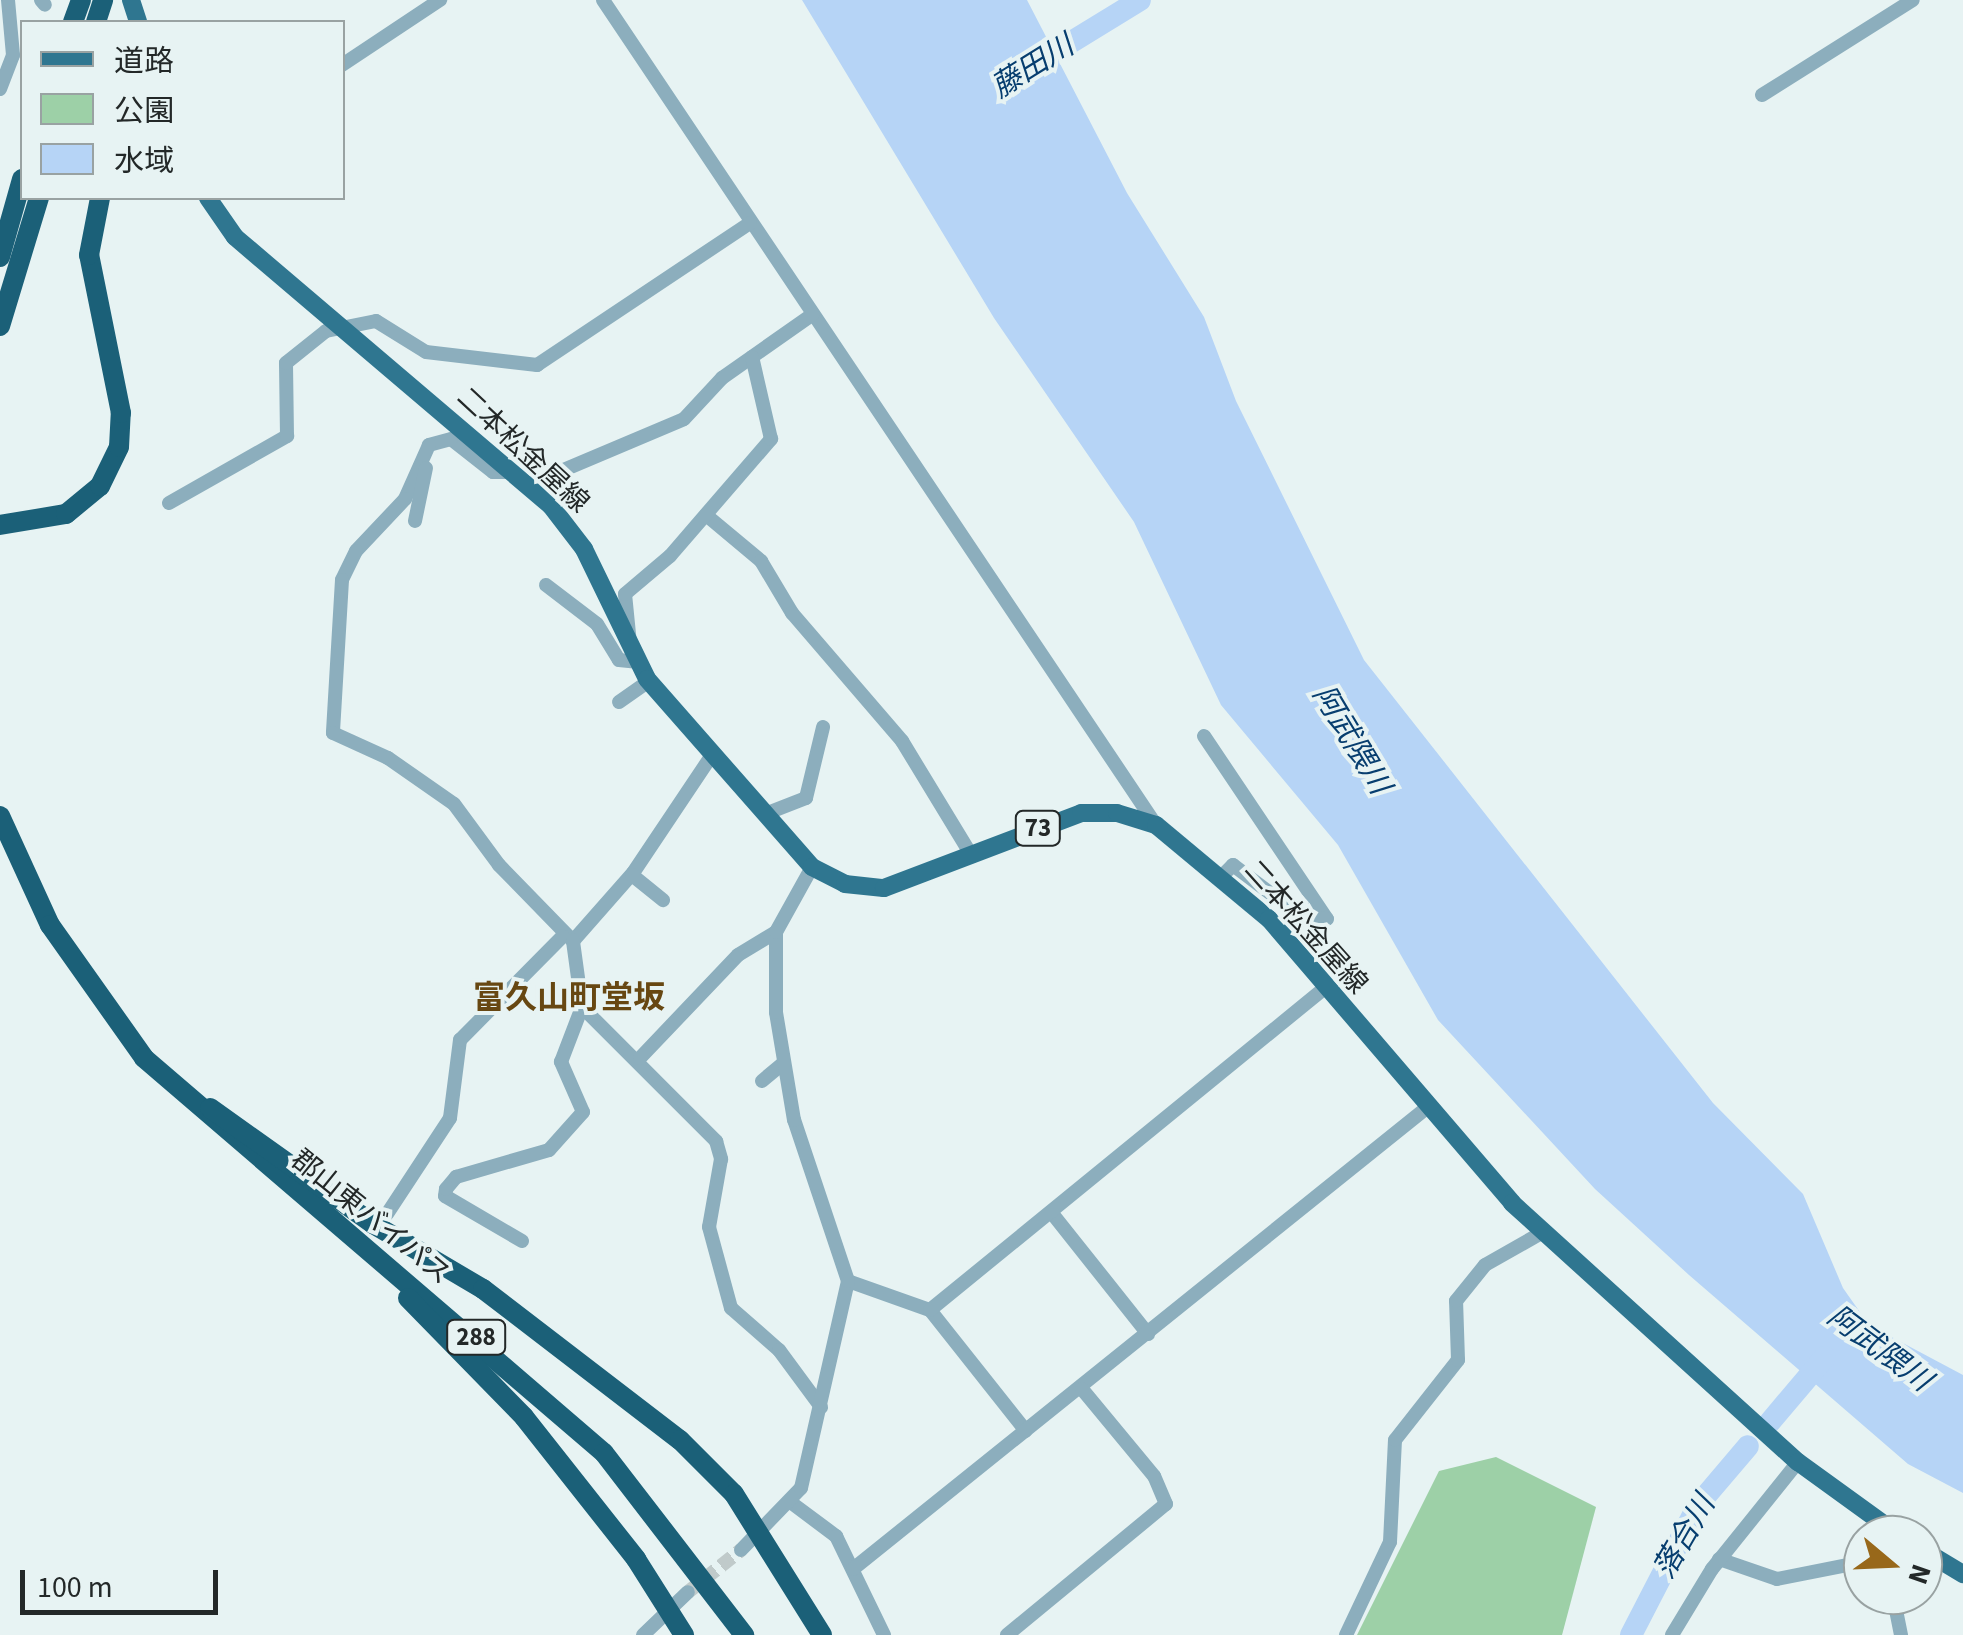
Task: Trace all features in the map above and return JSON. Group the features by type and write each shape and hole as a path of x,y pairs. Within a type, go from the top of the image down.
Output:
{"highway":[{"path":"0,257 20,186"},
{"path":"0,326 38,200"},
{"path":"0,525 40,524 76,508 108,475 119,446 121,413 89,255 100,200"},
{"name":"郡山東バイパス","path":"0,816 80,972 166,1081 198,1112 467,1330 604,1453 744,1635"},
{"path":"166,1081 538,1329 680,1440 764,1534 822,1635"},
{"path":"198,1112 255,1174 472,1357 636,1559 664,1611 684,1635"}],"main road":[{"name":"二本松金屋線","path":"209,200 235,236 528,485 584,549 650,681 812,867 845,884 884,888 1082,813 1117,813 1156,825 1224,874 1326,987 1424,1110 1542,1232 1798,1462 1868,1515"}],"street":[{"path":"0,89 13,56 8,0"},
{"path":"345,63 440,0"},
{"path":"603,0 1156,825"},
{"path":"1762,95 1914,0"},
{"path":"169,504 282,441 286,363 341,326 376,321 426,352 537,365 750,223"},
{"path":"528,485 684,419 752,358 812,314"},
{"path":"546,585 597,624 620,660 634,653 625,594 706,515 771,440 752,358"},
{"path":"513,472 498,475 446,438 424,458 405,499 356,551 342,580 332,734 388,758 454,804 568,938 582,1007 561,1062 583,1102 566,1139 456,1176 446,1189 522,1241"},
{"path":"415,520 424,458"},
{"path":"706,515 762,561 792,613 902,742 972,856"},
{"path":"618,702 650,681"},
{"path":"765,814 806,798 823,727"},
{"path":"1204,736 1327,919 1303,918 1233,864 1224,874"},
{"path":"387,1214 450,1118 460,1040 632,875 712,755"},
{"path":"640,1058 738,955 776,932 812,867"},
{"path":"632,875 663,900"},
{"path":"742,1550 793,1504 822,1407 848,1281 782,1064 776,932"},
{"path":"930,1310 1326,987"},
{"path":"582,1007 640,1058 720,1147 709,1227 731,1308 779,1350 822,1407"},
{"path":"762,1082 782,1064"},
{"path":"853,1569 1082,1389 1424,1110"},
{"path":"1051,1212 1148,1334"},
{"path":"1346,1635 1390,1542 1395,1440 1458,1360 1456,1301 1485,1265 1542,1232"},
{"path":"848,1281 930,1310 1026,1431"},
{"path":"1006,1635 1166,1504 1154,1476 1082,1389"},
{"path":"1672,1635 1719,1560 1798,1462"},
{"path":"793,1504 831,1530 884,1635"},
{"path":"1719,1560 1778,1578 1843,1566"},
{"path":"643,1635 688,1592"}],"green space":[{"path":"1496,1457 1596,1507 1562,1635 1357,1635 1439,1471"}],"water":[{"name":"阿武隈川","path":"802,0 1027,0 1127,193 1204,317 1236,401 1364,660 1713,1103 1803,1194 1843,1288 1869,1325 1963,1375 1963,1493 1908,1464 1689,1275 1595,1189 1438,1020 1338,845 1221,705 1134,522 994,318"}],"waterway":[{"name":"藤田川","path":"1029,68 1140,0"},
{"name":"落合川","path":"1770,1422 1825,1357"},
{"name":"落合川","path":"1631,1635 1698,1505 1748,1446"}],"tunnel":[{"path":"688,1592 741,1550"}],"district":[{"name":"富久山町堂坂","path":"569,998"}]}
